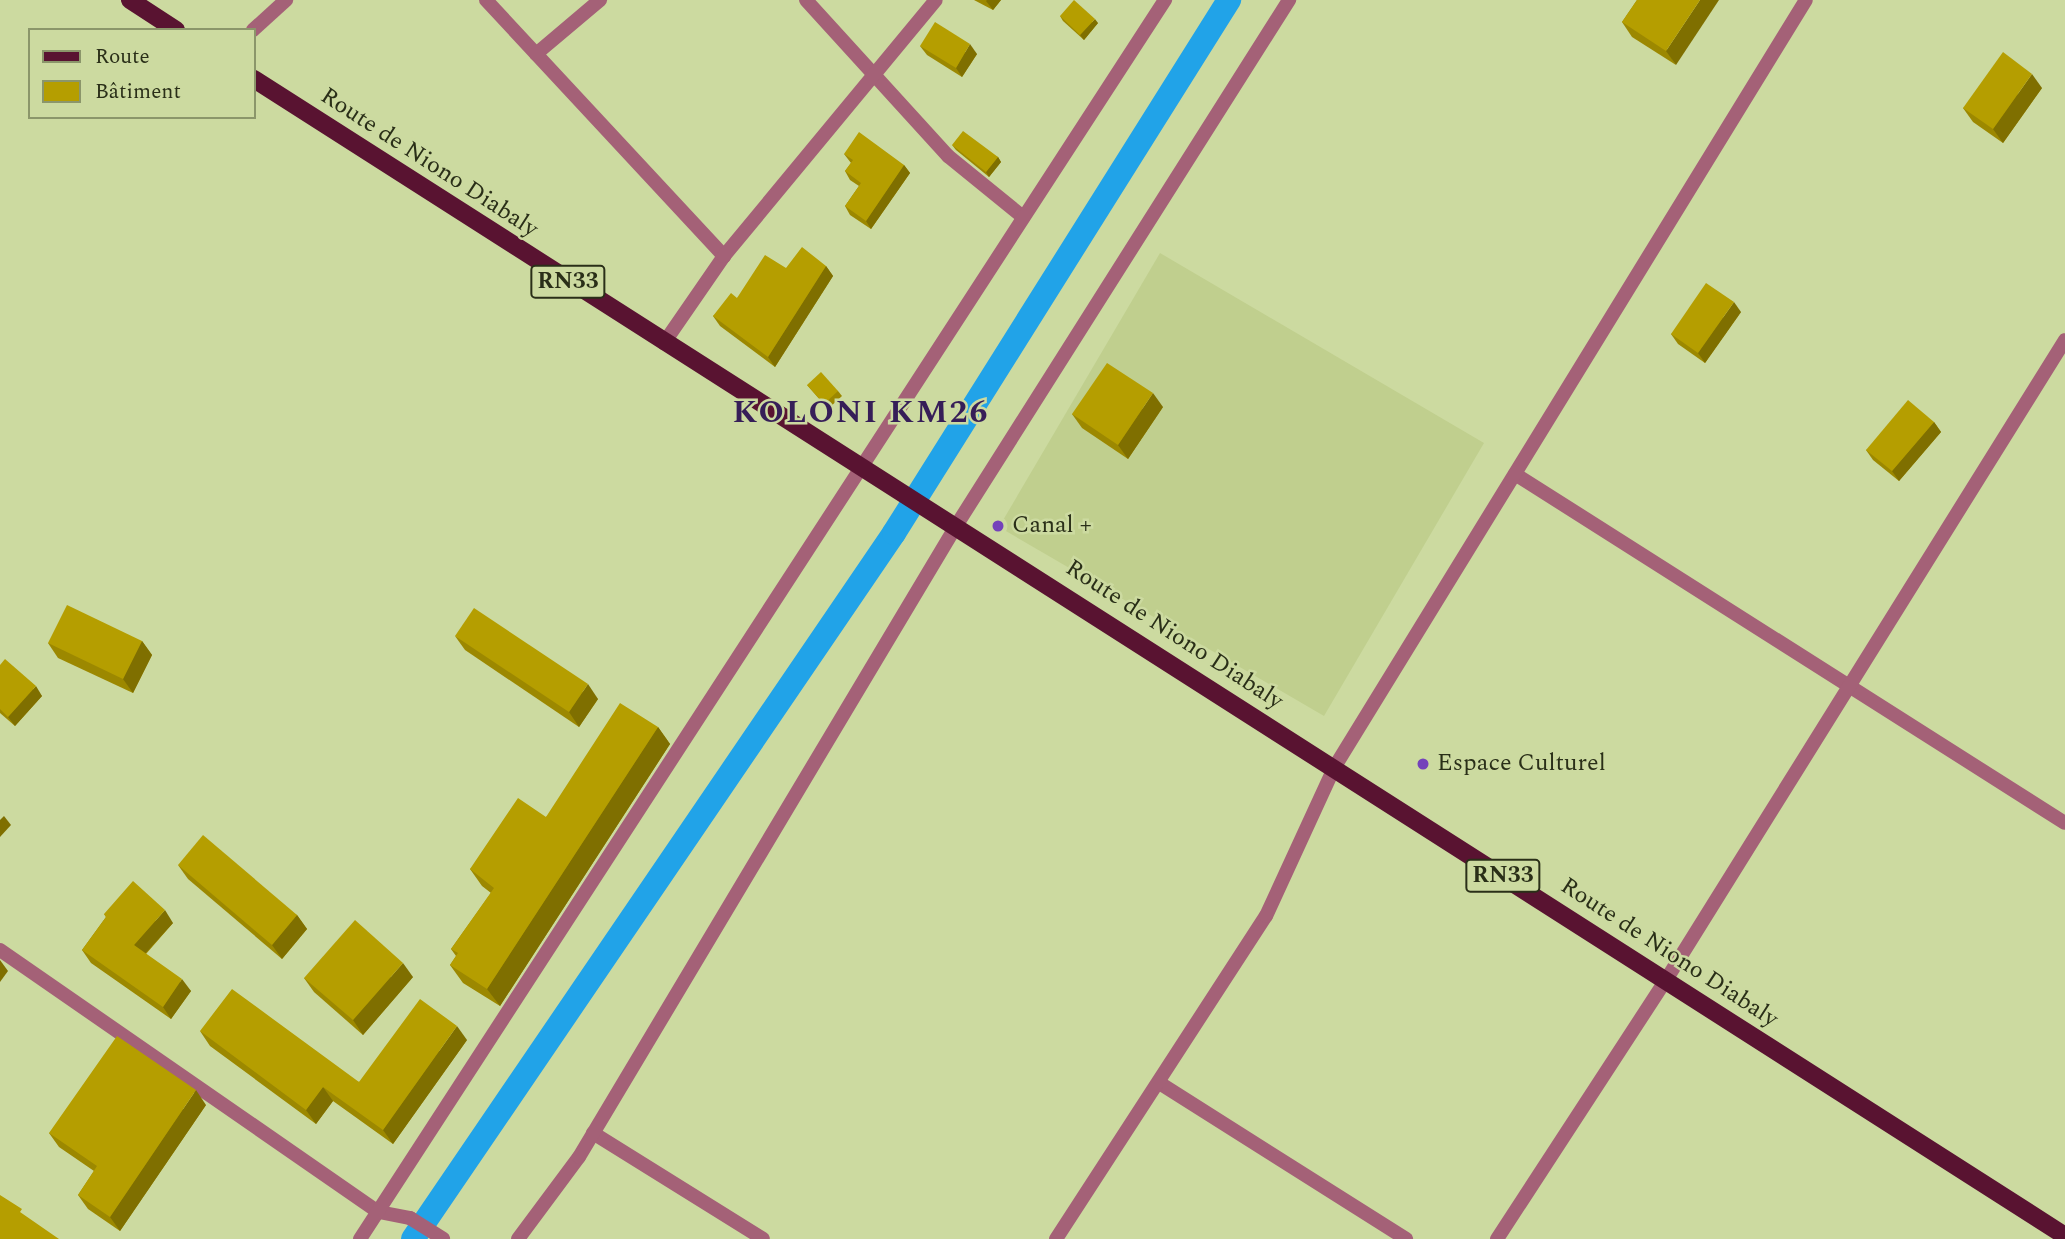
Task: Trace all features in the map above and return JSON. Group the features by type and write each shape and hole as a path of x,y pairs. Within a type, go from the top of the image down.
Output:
{"main road":[{"path":"130,0 173,28"},
{"name":"Route de Niono Diabaly","path":"256,80 663,343 949,522 2065,1236"}],"street":[{"path":"255,28 286,0"},
{"path":"486,0 724,256"},
{"path":"536,54 600,0"},
{"path":"806,0 948,156 1023,217"},
{"path":"663,343 724,256 936,0"},
{"path":"360,1239 859,466 1165,0"},
{"path":"518,1239 593,1133 949,522 1289,0"},
{"path":"1056,1239 1161,1084 1266,916 1334,768 1806,0"},
{"path":"1497,1239 1666,980 2065,340"},
{"path":"1515,474 1851,683 2065,823"},
{"path":"0,950 379,1212 410,1217 441,1238"},
{"path":"1161,1084 1406,1239"},
{"path":"593,1133 763,1239"}],"shaded area":[{"path":"1160,253 1484,443 1324,716 999,527"}],"building":[{"path":"1074,0 1095,19 1080,35 1060,16"},
{"path":"1637,0 1700,0 1666,51 1622,22"},
{"path":"935,22 970,44 956,68 920,46"},
{"path":"2003,52 2032,74 1993,129 1963,108"},
{"path":"963,131 998,157 986,172 952,145"},
{"path":"859,132 904,165 866,221 845,206 861,183 845,171 853,160 844,154"},
{"path":"802,247 826,266 768,357 713,316 731,293 737,298 765,255 786,268"},
{"path":"1706,283 1734,302 1698,353 1671,334"},
{"path":"1107,363 1153,393 1118,445 1072,414"},
{"path":"821,372 838,391 824,404 807,385"},
{"path":"1908,400 1934,422 1892,471 1866,450"},
{"path":"67,605 142,641 123,679 48,643"},
{"path":"474,608 588,684 569,712 455,636"},
{"path":"5,659 36,686 8,717 0,709 0,665"},
{"path":"620,703 658,727 487,989 450,965 458,953 451,949 494,888 470,869 518,798 546,817"},
{"path":"203,835 297,915 272,945 178,865"},
{"path":"133,881 165,910 134,945 182,979 163,1007 82,950 106,917 104,914"},
{"path":"355,920 403,963 353,1020 304,978"},
{"path":"232,989 359,1082 420,999 457,1026 383,1130 323,1087 306,1110 200,1031"},
{"path":"117,1036 196,1090 110,1217 78,1195 97,1166 49,1133"},
{"path":"0,1195 22,1209 20,1212 59,1239 0,1239"}],"waterway":[{"path":"413,1239 894,533 1229,0"}],"place":[{"name":"Canal +","path":"998,526"},
{"name":"Espace Culturel","path":"1423,764"}],"district":[{"name":"KOLONI KM26","path":"861,413"}]}
